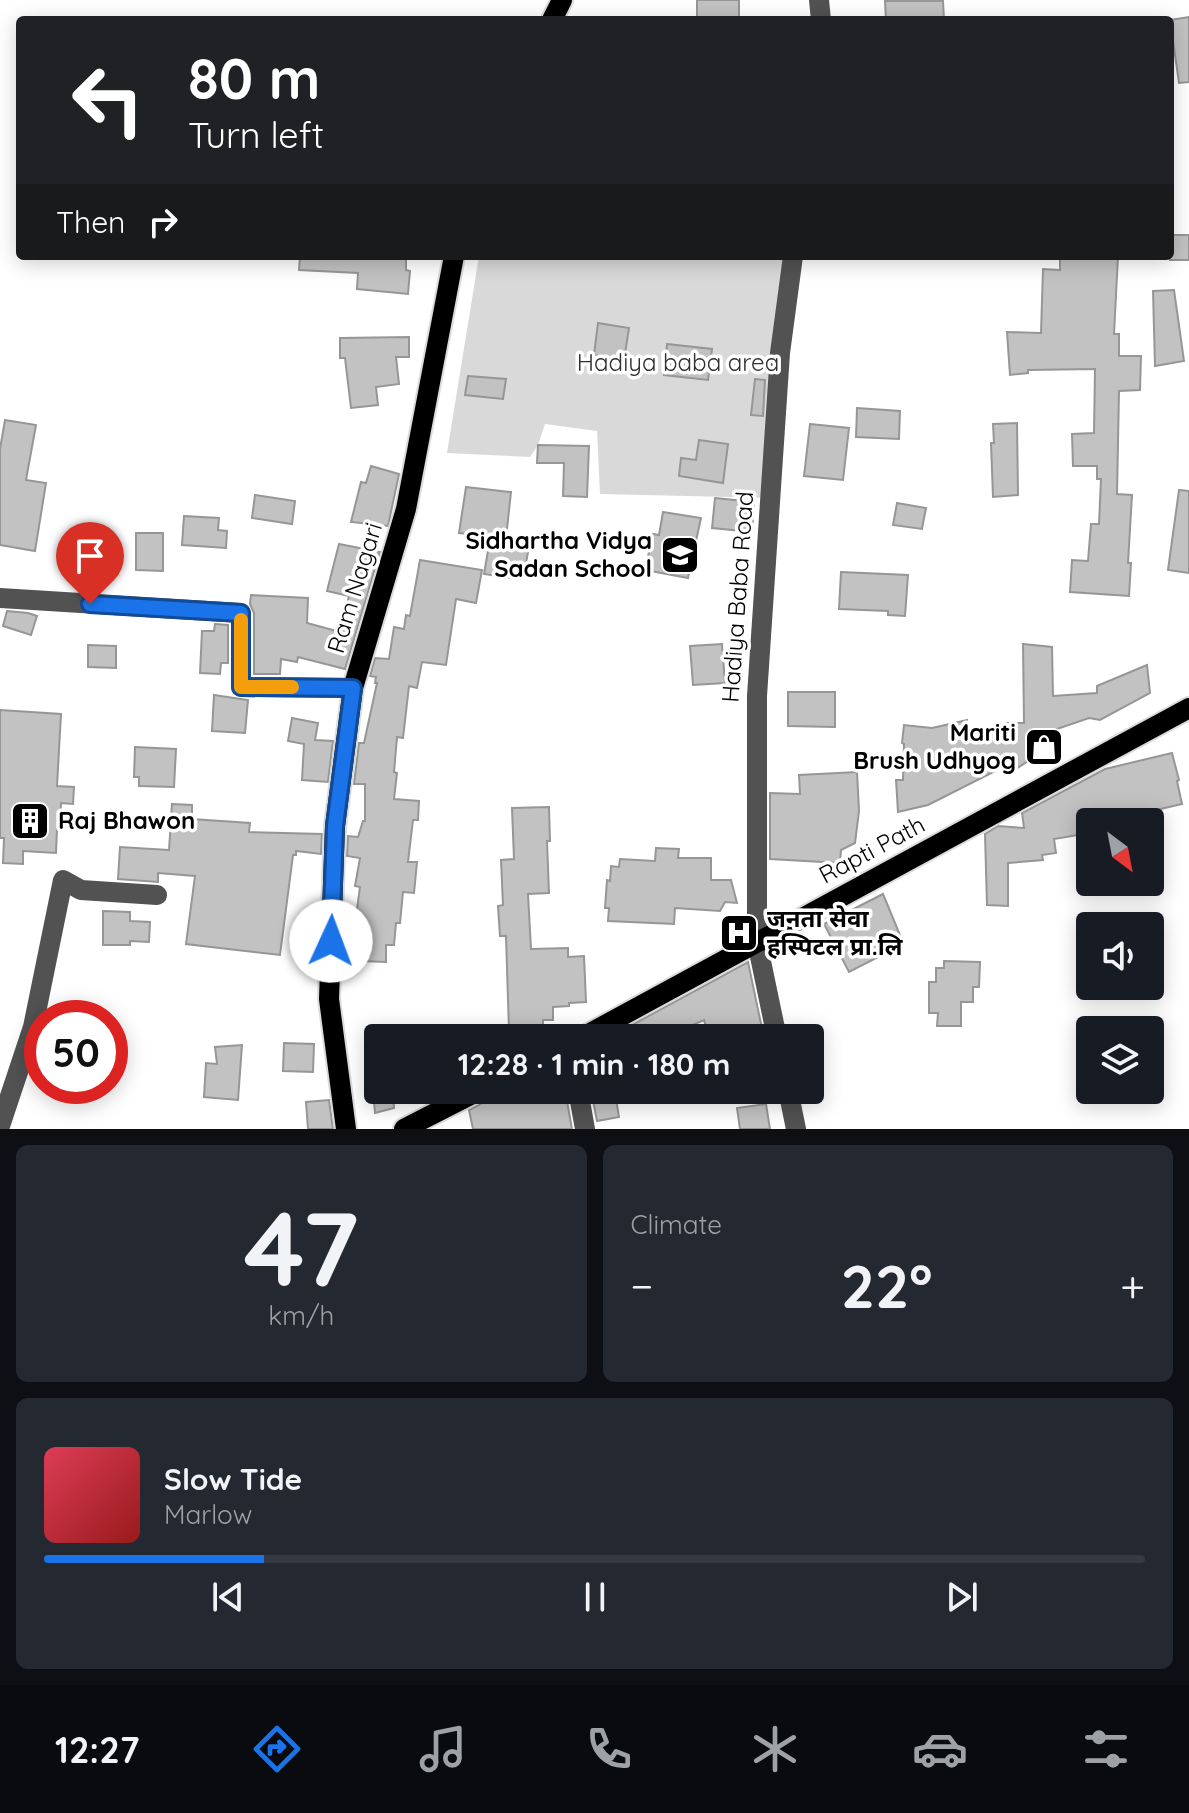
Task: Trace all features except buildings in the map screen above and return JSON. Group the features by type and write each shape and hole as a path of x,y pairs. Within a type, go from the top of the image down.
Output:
{"main road":[{"name":"Ram Nagari","path":"346,1129 329,999 335,826 353,688 406,509 453,260"},
{"name":"Rapti Path","path":"607,1024 1189,708"},
{"path":"404,1129 453,1104"}],"street":[{"name":"Hadiya Baba Road","path":"774,1024 757,942 757,696 780,353 792,260"},
{"path":"0,598 241,613 241,687 353,688"},
{"path":"0,1126 33,1027 63,880 81,890 157,895"},
{"path":"581,1104 585,1129"},
{"path":"791,1104 796,1129"}],"green space":[{"name":"Hadiya baba area","path":"478,260 795,260 770,498 600,494 597,431 545,424 530,457 447,453"}],"slow traffic":[{"path":"241,620 241,687 292,687"}],"place":[{"name":"Sidhartha Vidya Sadan School","path":"680,555"},
{"name":"Mariti Brush Udhyog","path":"1044,747"},
{"name":"Raj Bhawon","path":"30,821"},
{"name":"जनता सेवा हस्पिटल प्रा.लि","path":"739,933"}],"route":[{"path":"90,604 241,613 241,687 353,688 335,826 331,941"}]}
